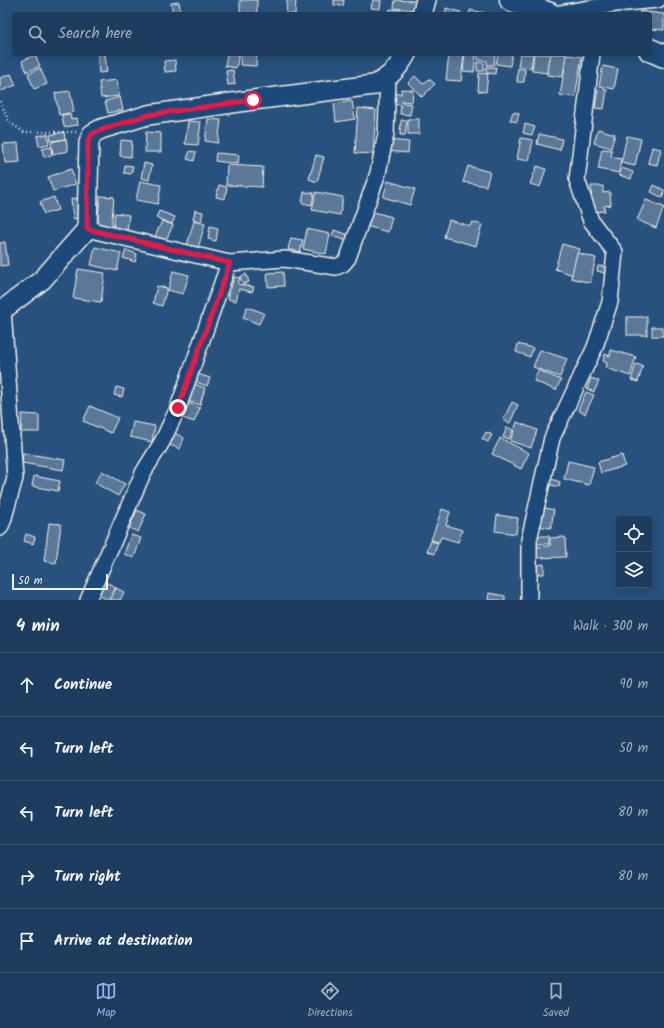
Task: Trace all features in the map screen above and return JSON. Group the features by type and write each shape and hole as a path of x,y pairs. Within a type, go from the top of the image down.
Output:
{"main road":[{"path":"511,0 544,12"},
{"path":"652,51 664,56"}],"street":[{"path":"423,12 426,0"},
{"path":"567,12 615,4 658,0"},
{"path":"0,528 4,521 15,478 2,311 42,280 85,234 87,229 88,142 92,134 148,115 374,85 382,82 388,77 405,56"},
{"path":"529,600 529,540 552,438 595,346 610,302 615,252 591,221 577,180 592,56"},
{"path":"87,229 230,263 285,259 336,267 342,264 348,258 378,173 386,134 388,77"},
{"path":"88,600 143,473 162,442 178,408 230,263"}],"path":[{"path":"0,101 9,122 24,132 73,131 92,134"}],"building":[{"path":"240,0 257,0 257,12 240,12"},
{"path":"287,0 296,0 295,12 286,12"},
{"path":"334,0 344,0 343,6 334,5"},
{"path":"373,0 381,0 380,9 371,8"},
{"path":"395,0 416,1 415,10 394,8"},
{"path":"179,2 181,12 173,12 171,3"},
{"path":"446,8 461,12 445,12"},
{"path":"390,9 401,10 401,12 389,12"},
{"path":"470,10 480,12 470,12"},
{"path":"652,12 664,14 664,30 652,29"},
{"path":"35,56 40,66 27,72 22,61"},
{"path":"97,56 105,56 107,72 99,73"},
{"path":"227,56 239,56 236,68 225,66"},
{"path":"241,56 257,56 256,66 240,65"},
{"path":"449,56 464,56 461,81 446,80"},
{"path":"465,56 476,56 474,72 463,71"},
{"path":"478,56 495,56 494,65 487,65 487,61 478,60"},
{"path":"498,56 512,56 510,66 496,64"},
{"path":"520,56 533,56 531,68 518,66"},
{"path":"534,56 549,56 547,73 532,71"},
{"path":"551,56 566,56 563,77 547,75"},
{"path":"567,56 582,57 575,97 560,95"},
{"path":"175,60 176,71 165,72 164,61"},
{"path":"477,62 484,63 484,71 477,71"},
{"path":"603,66 618,69 614,89 599,86"},
{"path":"486,67 496,67 495,74 486,73"},
{"path":"40,68 47,84 34,89 28,74"},
{"path":"518,68 525,69 524,82 517,82"},
{"path":"233,70 235,84 228,85 226,71"},
{"path":"479,73 488,74 486,92 478,91"},
{"path":"11,74 16,85 1,91 0,78"},
{"path":"415,76 423,84 429,79 435,84 422,97 408,83"},
{"path":"117,80 119,96 101,98 99,82"},
{"path":"401,89 413,90 412,102 402,101 402,103 412,104 410,115 400,114 401,105 389,104 390,93 401,94"},
{"path":"598,89 607,90 604,109 595,108"},
{"path":"70,91 74,112 59,115 55,93"},
{"path":"120,97 123,110 108,113 105,101"},
{"path":"352,101 355,119 336,122 334,104"},
{"path":"358,108 376,110 373,154 355,153"},
{"path":"513,112 519,113 517,122 510,120"},
{"path":"70,114 71,119 77,118 78,125 64,127 62,115"},
{"path":"208,119 221,120 218,143 205,141"},
{"path":"408,119 419,119 419,134 408,134"},
{"path":"401,120 407,121 405,135 400,135"},
{"path":"188,121 201,122 198,145 185,144"},
{"path":"525,124 535,127 532,135 523,133"},
{"path":"598,129 615,134 611,148 594,143"},
{"path":"64,132 65,139 51,141 50,135"},
{"path":"146,132 161,133 161,152 145,152"},
{"path":"48,134 49,144 39,146 37,136"},
{"path":"539,134 562,139 560,150 537,144"},
{"path":"627,136 641,139 635,166 621,163"},
{"path":"521,138 533,140 529,161 517,159"},
{"path":"66,139 68,151 53,154 51,142"},
{"path":"121,140 132,141 131,157 120,156"},
{"path":"389,140 409,142 408,153 388,151"},
{"path":"18,143 20,162 5,163 3,144"},
{"path":"51,147 52,156 44,157 42,149"},
{"path":"652,147 661,149 657,165 648,163"},
{"path":"602,149 612,150 611,157 621,159 619,173 598,169"},
{"path":"190,151 196,152 194,161 187,159"},
{"path":"216,153 239,155 238,164 215,161"},
{"path":"316,155 324,157 317,182 309,179"},
{"path":"144,163 152,165 149,180 141,178"},
{"path":"125,165 133,166 131,174 124,173"},
{"path":"227,165 263,167 262,187 226,185"},
{"path":"468,166 490,172 486,186 463,182"},
{"path":"537,166 546,169 540,187 530,184"},
{"path":"622,168 633,172 631,179 619,175"},
{"path":"71,169 76,184 53,191 48,177"},
{"path":"140,181 161,185 158,204 136,200"},
{"path":"388,181 415,189 410,205 383,197"},
{"path":"219,185 227,187 225,199 216,197"},
{"path":"654,185 664,190 663,198 651,192"},
{"path":"591,186 603,186 603,193 610,192 611,205 604,206 605,211 592,212"},
{"path":"304,192 314,193 312,205 302,203"},
{"path":"316,192 343,197 340,215 312,210"},
{"path":"100,196 114,197 111,230 97,229"},
{"path":"54,197 58,210 44,214 40,202"},
{"path":"83,197 85,217 73,219 71,199"},
{"path":"646,200 664,207 656,228 637,220"},
{"path":"195,210 203,212 201,222 193,220"},
{"path":"159,211 175,217 172,224 156,218"},
{"path":"370,211 392,217 388,232 366,226"},
{"path":"115,213 129,215 127,232 113,230"},
{"path":"449,220 470,226 472,222 482,225 476,246 444,237"},
{"path":"162,221 173,225 165,242 154,238"},
{"path":"194,221 205,224 196,255 185,252"},
{"path":"210,226 218,228 216,241 208,239"},
{"path":"307,229 330,234 326,254 303,249"},
{"path":"334,230 349,235 347,241 332,236"},
{"path":"291,238 303,240 300,252 288,249"},
{"path":"5,242 8,265 0,266 0,243"},
{"path":"562,244 580,249 573,275 555,269"},
{"path":"95,247 121,253 117,271 91,265"},
{"path":"126,250 137,254 135,262 123,258"},
{"path":"577,253 596,258 590,283 571,278"},
{"path":"598,266 606,267 605,273 597,271"},
{"path":"78,269 105,273 101,302 73,298"},
{"path":"173,271 189,275 183,294 168,290"},
{"path":"283,272 284,286 268,287 267,273"},
{"path":"246,274 249,282 243,284 240,277"},
{"path":"234,277 240,278 238,284 254,287 252,292 239,289 236,301 228,299"},
{"path":"157,286 167,288 162,306 153,303"},
{"path":"247,307 264,313 259,324 243,318"},
{"path":"627,317 647,317 647,335 627,335"},
{"path":"652,327 663,327 663,336 652,336"},
{"path":"518,344 533,348 530,357 516,352"},
{"path":"540,350 567,359 560,377 533,367"},
{"path":"611,350 636,357 630,376 606,368 607,363 603,361 605,354 610,356"},
{"path":"636,364 643,366 638,382 631,380"},
{"path":"538,370 561,380 556,390 534,381"},
{"path":"198,374 210,378 207,386 196,382"},
{"path":"591,378 599,381 594,392 587,389"},
{"path":"194,384 205,388 200,405 188,401"},
{"path":"116,387 124,389 122,397 114,395"},
{"path":"586,392 594,395 585,414 578,410"},
{"path":"512,402 518,405 510,423 503,420"},
{"path":"189,403 200,408 194,422 183,418"},
{"path":"90,406 118,418 111,433 83,421"},
{"path":"22,414 39,415 39,432 21,432"},
{"path":"133,422 155,426 152,442 130,437"},
{"path":"517,422 537,430 531,448 510,441"},
{"path":"507,427 513,430 509,439 503,437"},
{"path":"486,432 492,435 488,442 482,439"},
{"path":"175,433 184,438 180,449 170,445"},
{"path":"500,438 529,453 521,469 492,454"},
{"path":"23,453 65,460 63,470 22,463"},
{"path":"622,455 625,466 601,473 598,462"},
{"path":"568,461 594,467 589,485 564,479"},
{"path":"102,471 125,484 118,496 95,483"},
{"path":"34,476 60,481 58,491 32,486"},
{"path":"549,478 560,482 559,487 547,484"},
{"path":"541,507 554,510 551,528 537,526"},
{"path":"442,509 450,512 446,525 462,530 458,542 441,537 439,542 431,540"},
{"path":"137,510 146,514 138,532 129,528"},
{"path":"497,515 518,518 516,534 495,531"},
{"path":"49,523 61,524 56,563 44,561"},
{"path":"26,534 35,537 33,544 24,541"},
{"path":"131,535 141,538 134,558 124,554"},
{"path":"536,536 549,536 549,544 536,544"},
{"path":"565,537 566,557 536,558 536,547 550,546 550,538"},
{"path":"431,541 438,543 434,554 427,551"},
{"path":"544,564 544,574 538,574 537,565"},
{"path":"105,582 116,587 109,600 98,595"},
{"path":"116,588 124,592 120,600 110,600"},
{"path":"489,593 505,596 505,600 488,600"}],"route":[{"path":"178,408 230,263 87,229 88,142 92,134 148,115 253,100"}]}
